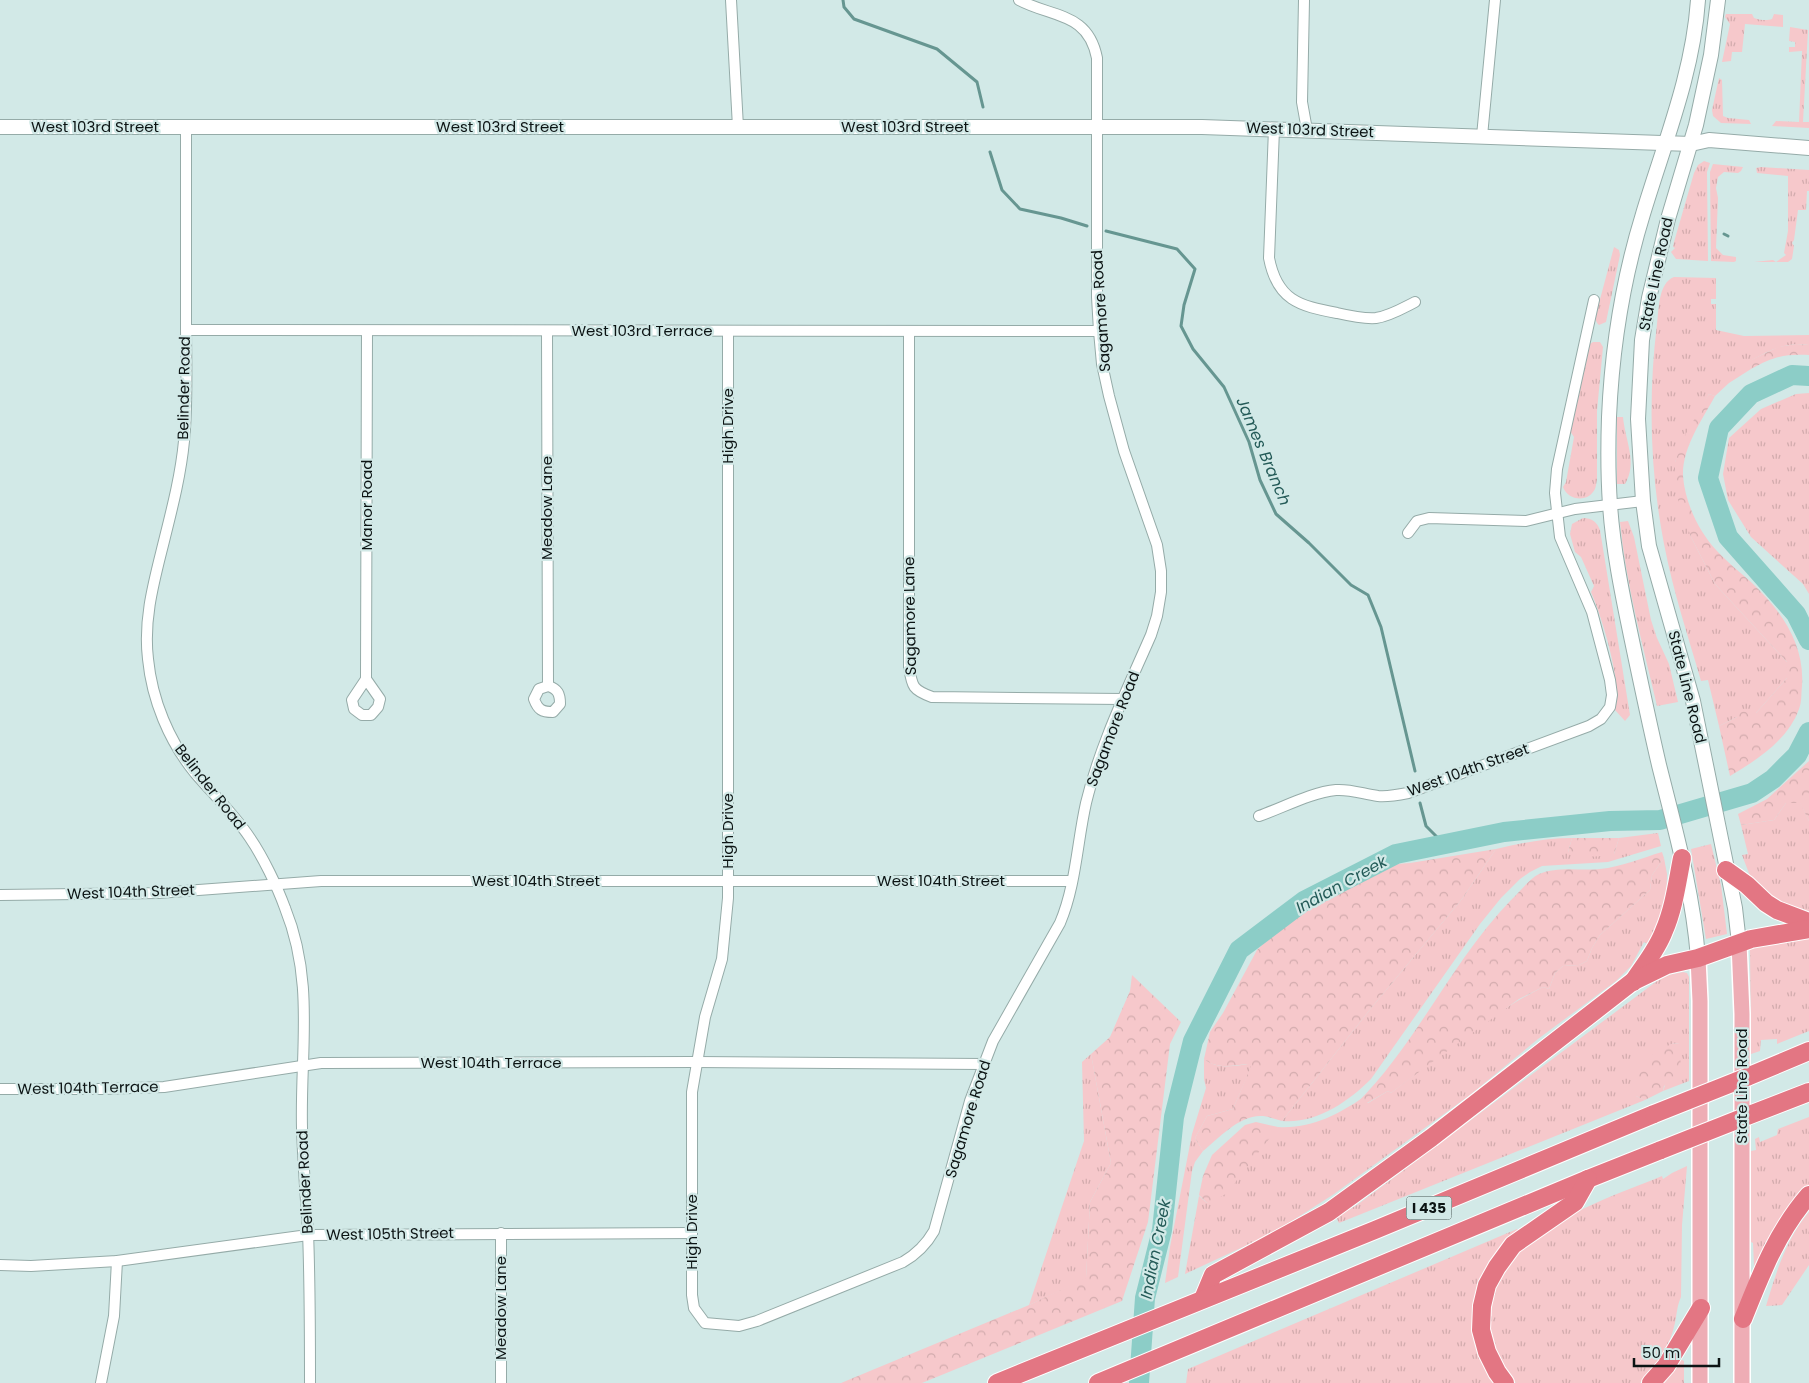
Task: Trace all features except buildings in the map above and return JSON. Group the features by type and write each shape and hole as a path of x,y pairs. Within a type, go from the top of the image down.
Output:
{"highway":[{"path":"1632,982 1656,949 1664,931 1671,912 1682,858"},
{"path":"1726,870 1748,884 1766,903 1777,910 1809,922"},
{"path":"1197,1302 1213,1276 1329,1212 1431,1138 1632,982 1667,966 1698,958 1751,939 1809,929"},
{"name":"I 435","path":"997,1383 1809,1051"},
{"name":"I 435","path":"1098,1383 1588,1178 1809,1092"},
{"path":"1505,1383 1496,1372 1487,1352 1481,1330 1482,1306 1487,1286 1496,1267 1513,1245 1520,1238 1575,1202 1588,1178"},
{"path":"1743,1319 1767,1258 1790,1218 1809,1195"},
{"path":"1651,1383 1666,1366 1701,1308"}],"main road":[{"name":"State Line Road","path":"1698,0 1689,57 1667,143 1633,248 1623,294 1609,416 1610,505 1621,589 1646,712 1682,858 1694,917 1698,958 1700,1001 1700,1383"},
{"name":"State Line Road","path":"1718,0 1711,55 1692,144 1658,255 1642,340 1638,419 1643,501 1649,546 1693,701 1735,908 1739,943 1742,1024 1742,1383"},
{"name":"West 103rd Street","path":"0,127 1096,127 1274,129 1692,144 1708,140 1809,148"}],"street":[{"path":"731,0 738,127"},
{"name":"Sagamore Road","path":"705,1324 739,1326 757,1321 903,1262 916,1254 927,1243 934,1232 970,1101 993,1041 1065,912 1086,803 1098,760 1151,635 1157,616 1161,592 1161,571 1157,545 1124,452 1102,364 1097,297 1095,48 1086,31 1074,20 1033,7 1019,0"},
{"path":"1304,0 1302,102 1307,130"},
{"path":"1482,136 1495,0"},
{"name":"Belinder Road","path":"186,127 184,440 177,486 152,589 147,629 148,658 152,685 169,732 195,772 251,839 285,908 301,966 305,1017 302,1129 308,1235 310,1383"},
{"path":"1274,129 1269,258 1277,283 1287,296 1299,304 1310,308 1359,318 1376,318 1393,313 1415,302"},
{"path":"1557,514 1555,493 1557,469 1594,300"},
{"name":"West 103rd Terrace","path":"186,330 1099,331"},
{"name":"Manor Road","path":"366,679 367,331"},
{"name":"Meadow Lane","path":"547,331 548,686"},
{"name":"High Drive","path":"705,1324 694,1308 692,1296 692,1092 705,1017 722,959 727,925 728,331"},
{"name":"Sagamore Lane","path":"909,331 909,667 912,684 918,692 932,697 1123,699"},
{"path":"1408,533 1417,521 1429,518 1526,521 1576,509 1643,501"},
{"name":"West 104th Street","path":"1259,816 1314,795 1334,790 1350,790 1377,796 1394,796 1601,720 1610,707 1612,695 1610,680 1592,612 1560,538 1557,514"},
{"name":"West 104th Street","path":"0,895 140,894 321,881 1072,881"},
{"name":"West 104th Terrace","path":"0,1089 100,1089 164,1086 321,1063 696,1062 984,1064"},
{"name":"Meadow Lane","path":"501,1233 501,1383"},
{"name":"West 105th Street","path":"0,1265 31,1266 117,1261 308,1235 692,1233"},
{"path":"101,1383 114,1316 117,1261"}],"green space":[{"path":"1726,14 1752,14 1754,18 1761,20 1772,19 1774,14 1783,15 1783,27 1745,24 1742,52 1732,52 1731,61 1722,62 1730,24 1725,17"},
{"path":"1790,27 1808,30 1803,122 1809,122 1809,128 1772,126 1776,121 1799,122 1802,51 1789,52 1789,47 1795,47 1795,42 1789,41"},
{"path":"1719,78 1722,80 1723,116 1749,120 1751,124 1721,123 1713,116 1712,110"},
{"path":"1704,161 1710,163 1707,172 1708,261 1676,259 1671,252 1675,248 1673,247 1674,242 1694,173 1698,165"},
{"path":"1713,164 1743,167 1738,173 1724,172 1718,177 1716,188 1718,198 1716,248 1723,255 1736,257 1734,262 1711,261 1710,172"},
{"path":"1756,168 1809,170 1809,191 1807,191 1806,210 1798,210 1792,243 1794,246 1792,259 1788,262 1776,262 1786,255 1784,253 1788,231 1788,176 1757,173"},
{"path":"1614,247 1619,250 1620,255 1606,322 1599,325 1595,318"},
{"path":"1773,260 1776,262 1754,262"},
{"path":"1674,277 1716,278 1716,299 1711,299 1711,304 1716,304 1716,330 1744,336 1809,335 1809,345 1785,346 1765,353 1750,361 1751,369 1729,383 1715,396 1709,394 1675,462 1691,537 1715,584 1787,662 1787,678 1756,713 1737,717 1719,726 1708,680 1701,681 1676,596 1659,517 1653,462 1652,379 1659,305 1665,285"},
{"path":"1593,342 1600,342 1603,347 1597,411 1597,480 1595,489 1590,495 1585,498 1576,498 1568,494 1563,487 1566,482 1574,437 1570,431 1588,345"},
{"path":"1796,344 1809,345 1809,355 1779,357 1751,369 1749,361 1778,347"},
{"path":"1809,393 1809,594 1803,584 1751,537 1728,500 1723,474 1729,438 1761,409 1796,394"},
{"path":"1709,394 1715,396 1689,445 1684,466 1684,486 1690,507 1710,543 1762,593 1781,616 1795,642 1800,656 1802,671 1801,701 1794,720 1779,740 1761,756 1730,776 1719,726 1737,717 1741,711 1756,713 1787,678 1787,662 1715,584 1691,537 1677,497 1675,462 1684,437"},
{"path":"1617,417 1623,417 1630,451 1629,476 1625,484 1617,484"},
{"path":"1583,518 1594,521 1600,530 1630,715 1625,721 1615,710 1617,699 1614,668 1601,617 1591,592 1594,586 1581,557 1575,552 1570,534 1572,524"},
{"path":"1628,521 1634,537 1651,620 1669,664 1678,702 1657,706 1626,569 1620,522"},
{"path":"1809,761 1809,821 1800,803 1786,803 1774,820 1741,825 1738,814 1767,799"},
{"path":"1800,802 1809,821 1809,914 1785,909 1758,887 1750,876 1742,855 1748,854 1741,825 1774,820 1786,803"},
{"path":"1658,833 1661,846 1608,862 1542,866 1520,879 1501,898 1480,924 1371,1079 1352,1096 1331,1110 1307,1119 1282,1121 1372,1007 1462,899 1496,849 1534,841 1572,838 1568,852 1614,854 1619,838"},
{"path":"1572,838 1619,838 1614,854 1585,856 1568,852"},
{"path":"1711,844 1721,885 1727,934 1706,939 1691,849"},
{"path":"1496,849 1462,899 1372,1007 1282,1121 1263,1116 1254,1116 1246,1119 1230,1128 1203,1151 1195,1138 1207,1116 1233,1109 1252,1064 1222,1066 1210,1063 1204,1059 1210,1032 1223,1013 1257,950 1271,936 1348,882 1383,865 1410,863"},
{"path":"1662,852 1664,858 1652,875 1650,890 1600,935 1587,961 1579,965 1563,966 1555,973 1549,989 1543,987 1519,999 1391,1093 1388,1091 1367,1103 1357,1103 1398,1055 1470,949 1511,900 1532,879 1539,874 1554,870 1600,869 1616,866"},
{"path":"1664,858 1667,874 1666,907 1649,945 1644,942 1631,966 1616,981 1538,1039 1470,1095 1334,1194 1289,1223 1258,1240 1185,1274 1199,1196 1207,1203 1278,1127 1302,1126 1323,1120 1344,1110 1364,1097 1358,1103 1368,1103 1388,1091 1391,1093 1465,1036 1504,1009 1543,987 1549,989 1555,973 1563,966 1579,965 1587,961 1600,935 1650,890 1652,875"},
{"path":"1809,938 1809,1031 1777,1044 1777,1039 1761,1040 1760,1051 1751,1054 1750,949 1756,946"},
{"path":"1687,973 1689,977 1689,1081 1663,1091 1680,1043 1671,1044 1636,1096 1645,1100 1339,1223 1336,1217 1357,1205 1657,981 1668,975"},
{"path":"1132,975 1181,1022 1170,1044 1148,1222 1122,1301 922,1383 841,1383 1029,1305 1086,1278 1090,1202 1111,1163 1091,1054 1110,1037 1130,991"},
{"path":"1680,1043 1681,1075 1664,1086 1663,1091 1645,1100 1636,1096 1636,1064 1671,1044"},
{"path":"1091,1054 1111,1163 1090,1202 1086,1279 1029,1305 1084,1141 1082,1062"},
{"path":"1204,1059 1221,1066 1253,1063 1233,1109 1207,1116 1195,1138 1203,1151 1195,1162 1192,1171 1178,1277 1165,1283 1192,1134 1206,1088"},
{"path":"1809,1117 1809,1185 1803,1191 1758,1266 1754,1266 1753,1243 1751,1242 1751,1151 1756,1150 1755,1139 1759,1137 1760,1142 1777,1135 1778,1129"},
{"path":"1256,1122 1278,1127 1226,1194 1207,1203 1199,1195 1203,1176 1212,1155 1245,1125"},
{"path":"1687,1166 1682,1225 1681,1297 1670,1340 1652,1370 1640,1383 1516,1383 1500,1362 1491,1338 1489,1321 1493,1291 1506,1266 1526,1245 1551,1226 1608,1198 1662,1176 1663,1179"},
{"path":"1809,1212 1809,1265 1782,1305 1766,1306 1788,1245"},
{"path":"1517,1229 1519,1231 1482,1288 1497,1383 1186,1383 1188,1369"},
{"path":"1678,1358 1684,1361 1684,1383 1660,1383"}],"waterway":[{"name":"James Branch","path":"843,0 844,7 854,19 937,49 977,82 983,107"},
{"name":"James Branch","path":"990,152 1002,190 1020,209 1087,226"},
{"name":"James Branch","path":"1106,231 1177,249 1195,269 1184,305 1181,326 1193,349 1224,387 1249,442 1260,480 1276,514 1309,543 1351,585 1368,595 1381,627 1415,771"},
{"path":"1724,234 1728,236"},
{"name":"Indian Creek","path":"1809,376 1792,375 1751,394 1719,428 1708,478 1728,537 1796,614 1809,640"},
{"name":"Indian Creek","path":"1139,1383 1145,1298 1162,1230 1174,1117 1193,1041 1239,950 1304,901 1396,854 1504,832 1610,821 1660,820 1752,793 1773,779 1797,755 1809,732"},
{"name":"James Branch","path":"1420,803 1426,826 1444,844"}]}
